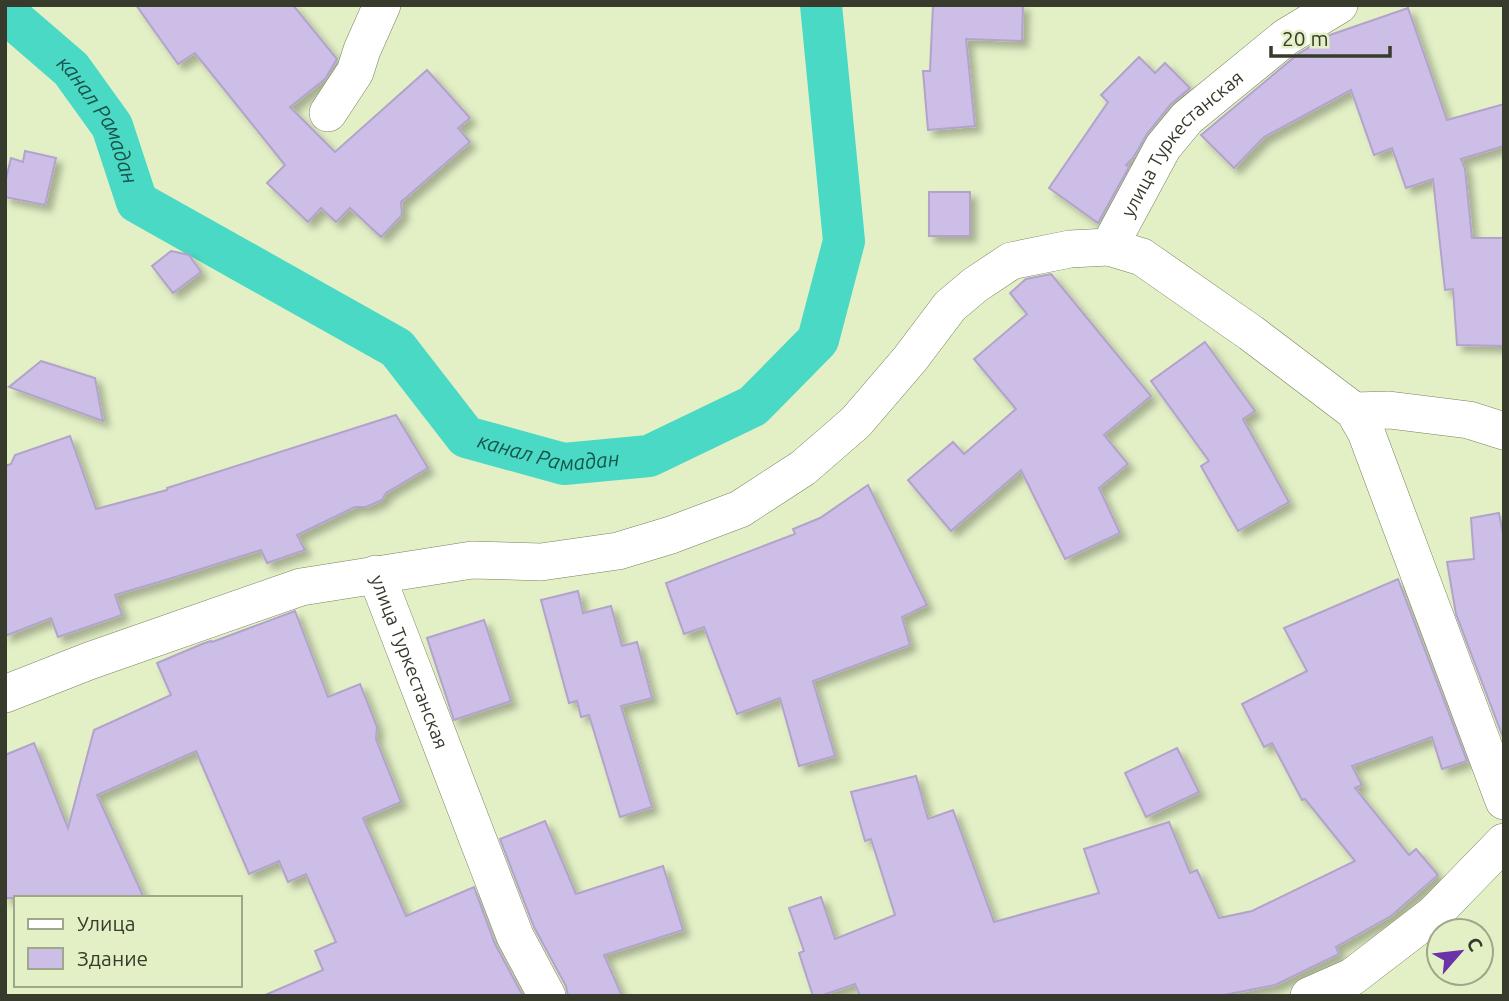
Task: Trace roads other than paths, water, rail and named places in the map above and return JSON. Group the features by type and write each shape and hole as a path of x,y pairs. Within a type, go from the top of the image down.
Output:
{"street":[{"path":"328,113 355,72 382,5"},
{"name":"улица Туркестанская","path":"1108,247 1163,146 1187,118 1286,37 1339,5"},
{"path":"376,573 472,560 541,562 618,551 671,535 740,509 803,468 856,422 910,359 950,306 975,285 1011,261 1070,249 1108,247 1142,257 1251,333 1354,411 1366,432 1504,801"},
{"path":"1354,411 1389,410 1469,420 1504,431"},
{"name":"улица Туркестанская","path":"5,694 89,661 301,587 376,573 515,936 547,996"},
{"path":"1309,996 1352,977 1434,914 1504,842"}],"waterway":[{"name":"канал Рамадан","path":"5,12 71,69 112,126 137,202 397,348 466,437 564,464 649,456 753,406 818,340 844,241 821,5"}]}
